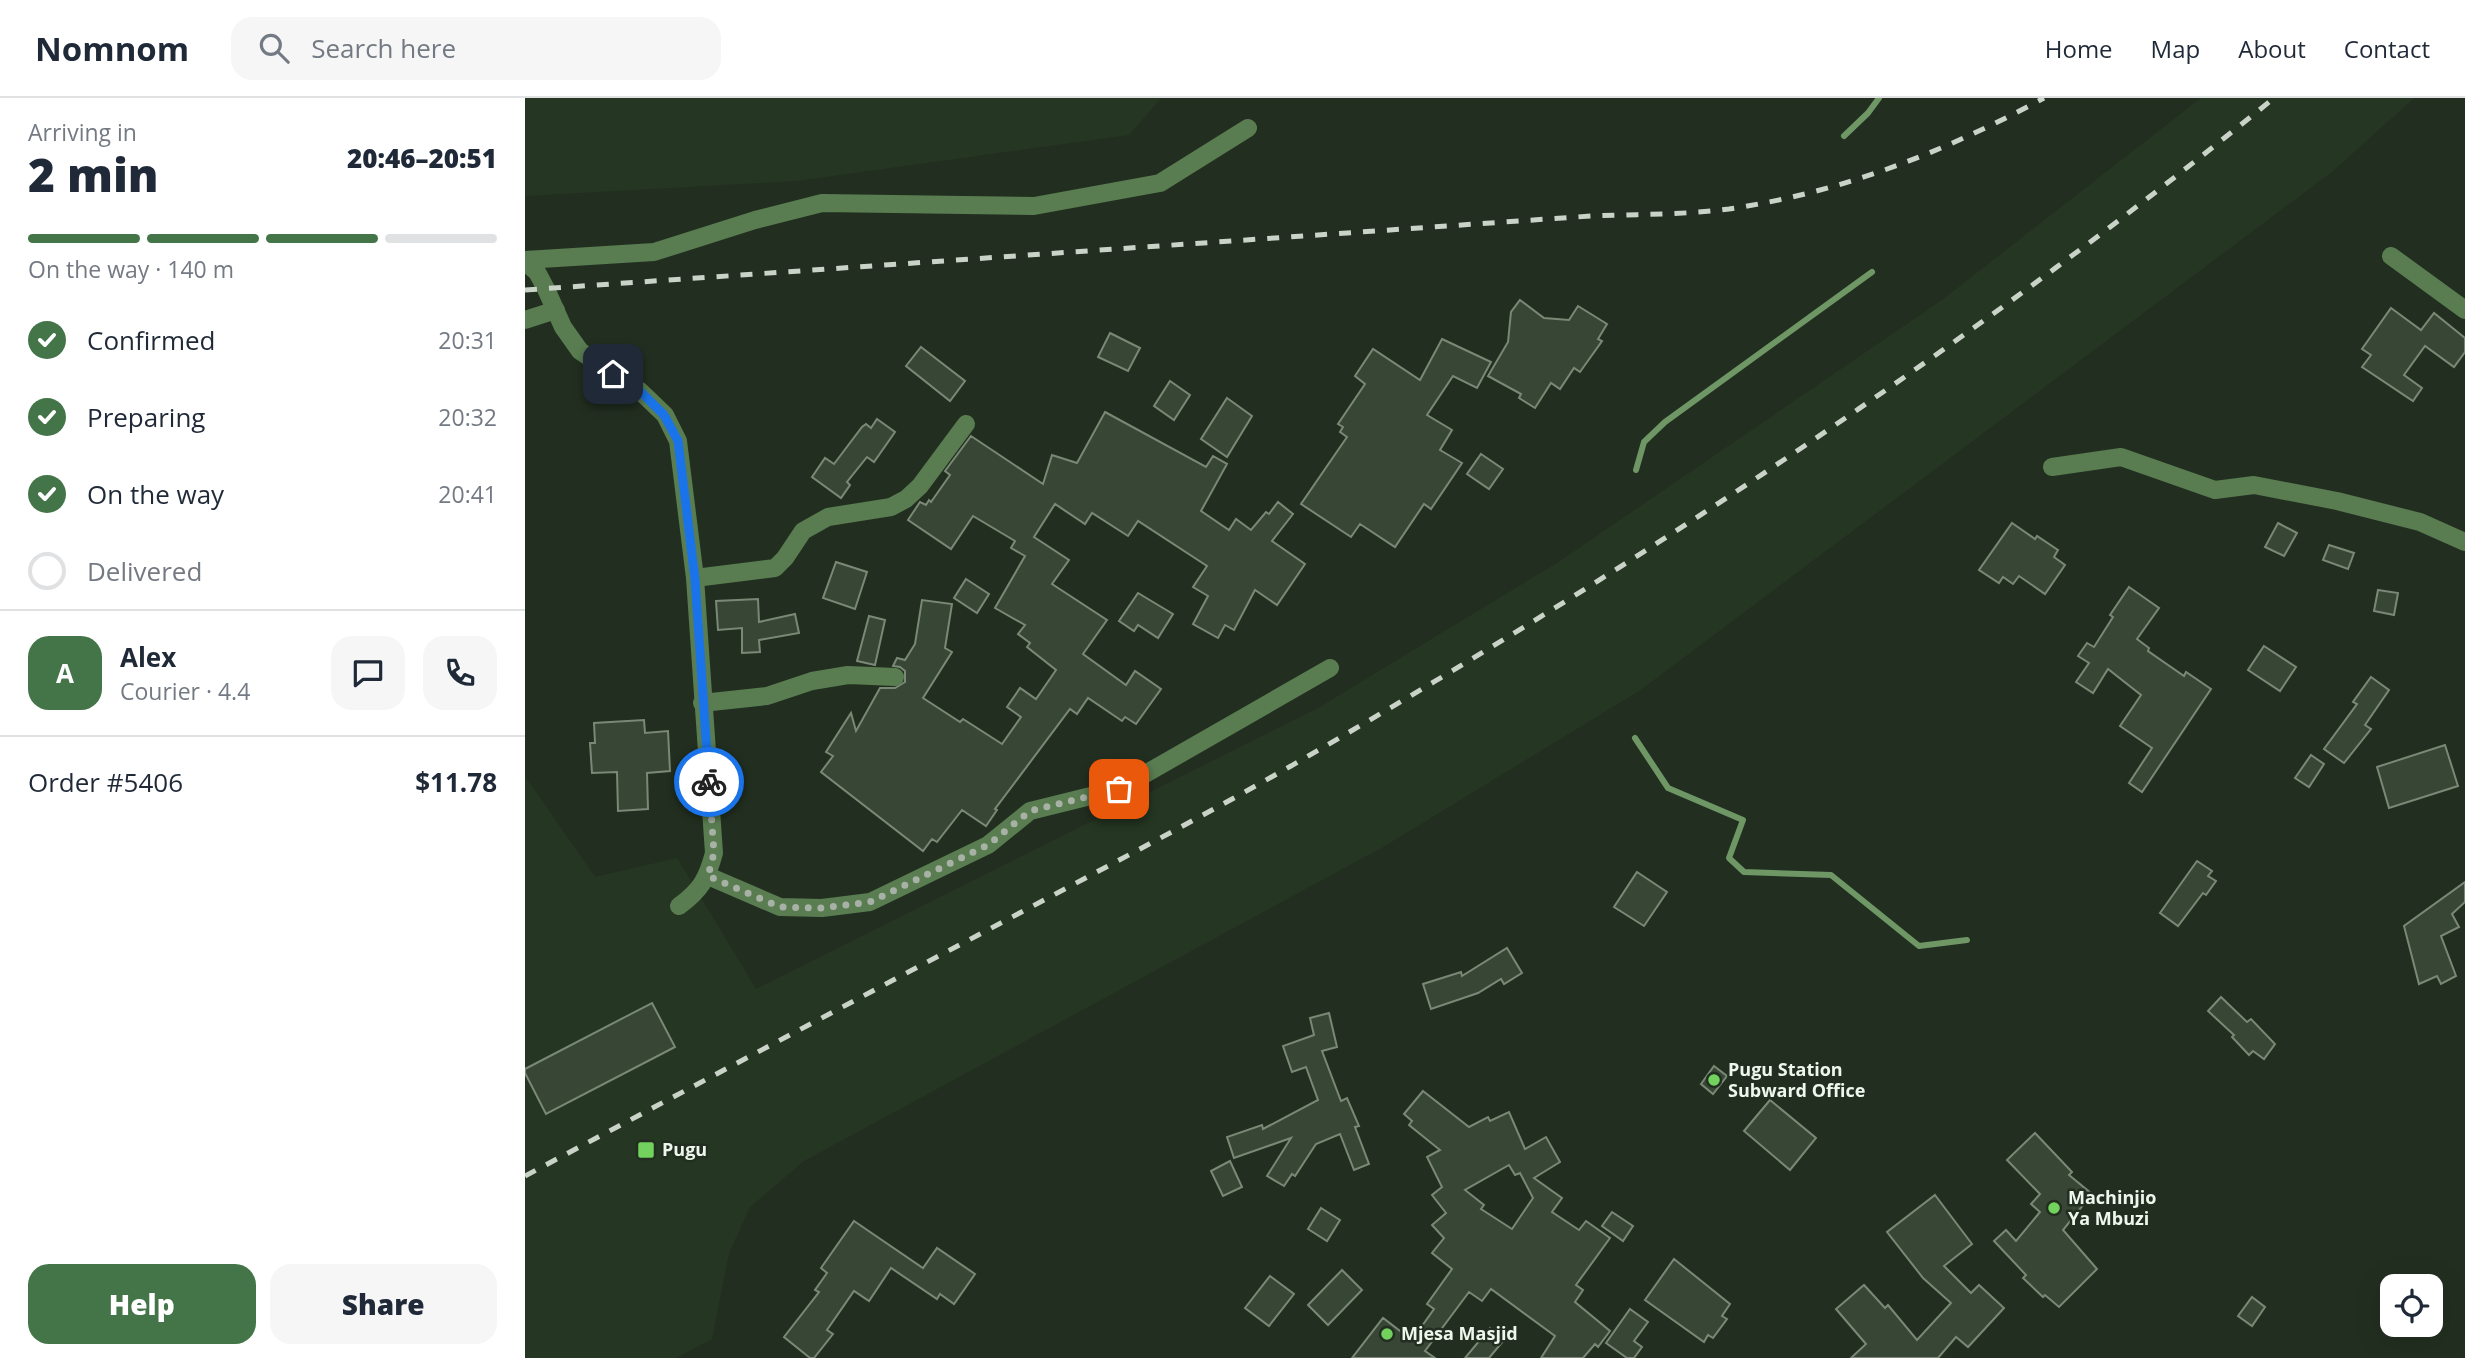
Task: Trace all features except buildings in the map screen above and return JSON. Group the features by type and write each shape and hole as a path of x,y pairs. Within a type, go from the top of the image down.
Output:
{"street":[{"path":"525,261 654,252 822,202 1034,206 1160,183 1248,128"},
{"path":"2391,256 2465,310"},
{"path":"525,261 537,272 563,327 580,351 640,391 664,415 678,441 695,579 714,853 708,876 694,894 679,906"},
{"path":"525,320 556,310"},
{"path":"695,579 775,568 803,531 828,517 891,507 906,499 920,486 966,424"},
{"path":"2052,467 2121,457 2215,489 2254,485 2358,506 2420,522 2465,542"},
{"path":"708,876 780,907 821,908 870,902 988,845 1030,811 1119,789 1330,668"},
{"path":"702,703 767,696 812,681 848,675 895,677"}],"shaded area":[{"path":"525,98 1161,98 1129,135 796,181 525,196"},
{"path":"2201,98 2414,98 2333,171 1639,691 1383,847 804,1161 750,1207 729,1253 712,1339 676,1358 525,1358 525,780 527,779 595,877 677,858 756,989 1318,708 1560,561 1942,300"}],"waterway":[{"path":"1844,136 1879,98"},
{"path":"1636,470 1644,442 1665,422 1872,272"},
{"path":"1635,738 1668,788 1743,820 1729,858 1744,872 1831,875 1919,946 1967,940"}],"railway":[{"path":"525,290 1591,216 1729,209 1812,192 1892,167 1969,136 2044,98"},
{"path":"525,1176 1214,809 1419,691 1546,613 1672,534 1918,367 2157,191 2274,98"}],"way so far":[{"path":"709,782 714,853 708,876 780,907 821,908 870,902 988,845 1030,811 1119,789"}],"place":[{"name":"Pugu Station Subward Office","path":"1714,1080"},
{"name":"Pugu","path":"646,1150"},
{"name":"Machinjio Ya Mbuzi","path":"2054,1208"},
{"name":"Mjesa Masjid","path":"1387,1334"}],"route":[{"path":"613,374 640,391 664,415 678,441 695,579 709,782"}]}
